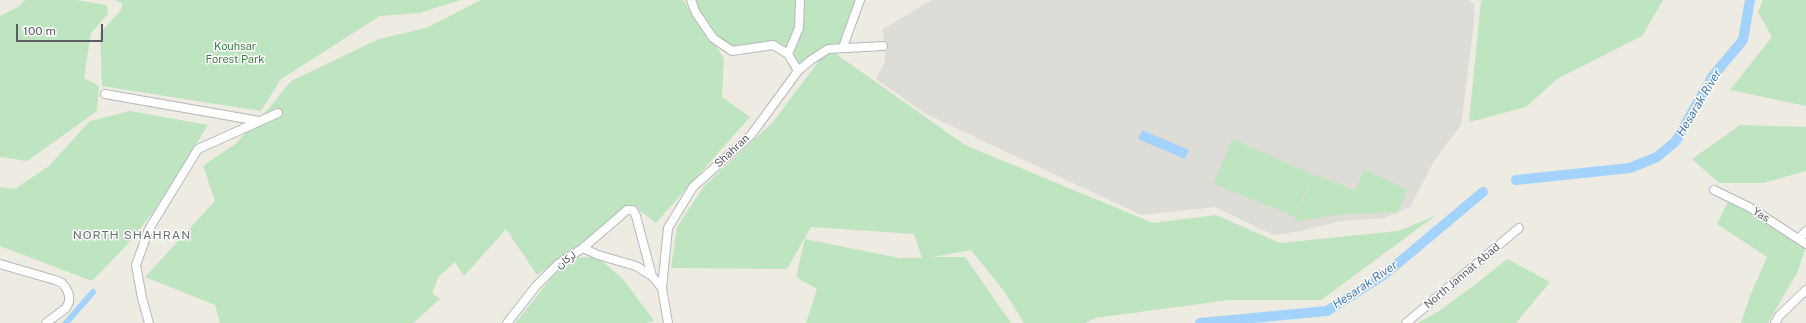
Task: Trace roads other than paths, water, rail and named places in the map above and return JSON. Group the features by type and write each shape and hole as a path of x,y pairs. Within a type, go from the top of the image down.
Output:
{"street":[{"path":"691,0 696,13 713,38 732,51 773,45 788,54 798,71"},
{"path":"788,54 799,28 800,0"},
{"path":"843,47 860,0"},
{"name":"Shahran","path":"668,323 662,288 668,228 692,187 751,135 798,71 811,60 828,49 884,46"},
{"path":"105,94 260,121"},
{"path":"150,323 142,298 136,265 149,229 198,149 278,113"},
{"name":"Yas","path":"1714,190 1751,208 1806,244"},
{"path":"583,248 627,210 632,210 636,216 652,276"},
{"name":"North Jannat Abad","path":"1406,323 1519,228"},
{"path":"1799,239 1806,231"},
{"name":"لرکان","path":"507,323 536,286 558,264 583,248 598,255 636,266 652,276 662,288"},
{"path":"0,264 55,280 62,283 66,288 69,294 69,302 66,308 46,323"},
{"path":"1774,323 1806,290"}],"water":[{"path":"1142,130 1189,150 1185,159 1138,139"}],"waterway":[{"name":"Hesarak River","path":"1516,180 1630,168 1657,157 1676,141 1712,77 1743,40 1750,0"},
{"name":"Hesarak River","path":"1200,323 1327,311 1385,274 1483,192"},
{"path":"66,323 93,292"}],"district":[{"name":"NORTH SHAHRAN","path":"132,235"}],"park label":[{"name":"Kouhsar Forest Park","path":"235,53"}]}
